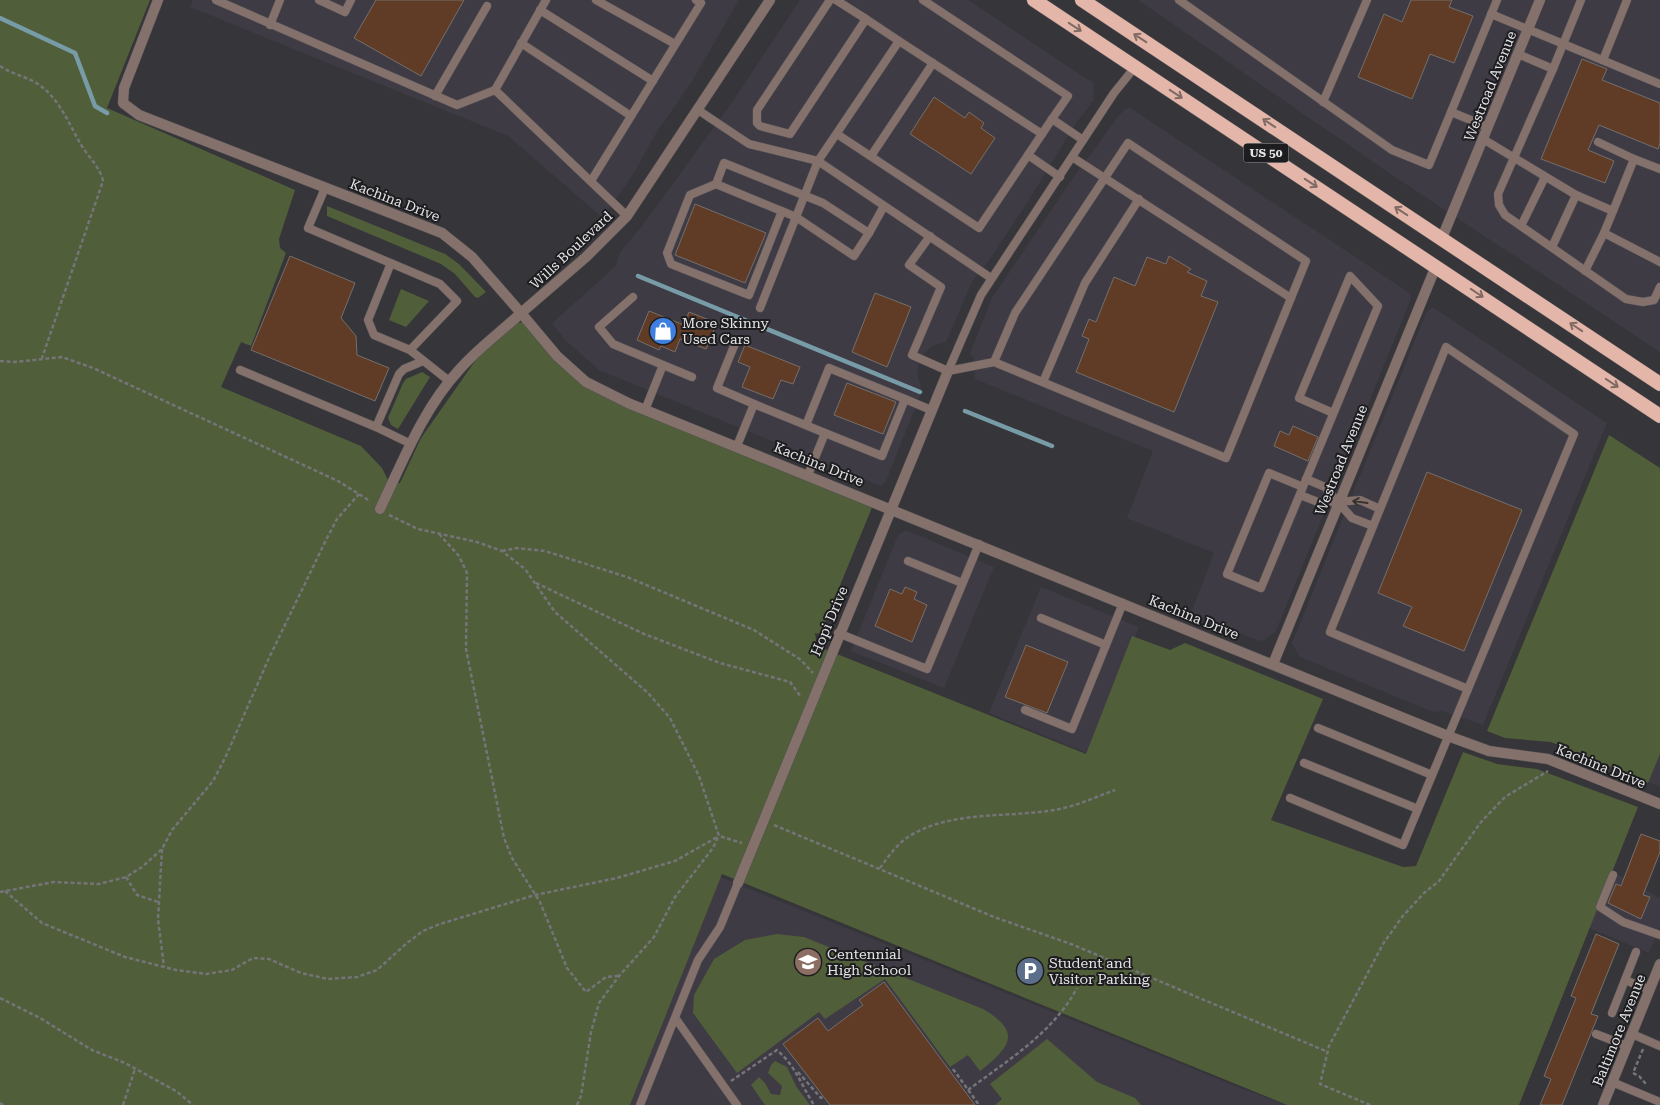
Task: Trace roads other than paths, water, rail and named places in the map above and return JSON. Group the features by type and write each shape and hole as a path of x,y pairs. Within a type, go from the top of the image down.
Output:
{"highway":[{"name":"US 50","path":"1034,0 1660,416"},
{"name":"US 50","path":"1082,0 1660,384"}],"street":[{"name":"Kachina Drive","path":"158,0 124,88 123,103 139,115 442,233 472,257 557,356 586,382 645,410 892,508 1448,736 1489,751 1532,756 1560,764 1660,804"},
{"name":"Westroad Avenue","path":"1442,238 1540,0"},
{"name":"Wills Boulevard","path":"380,509 423,420 449,382 460,368 586,258 627,216 768,1"},
{"name":"Westroad Avenue","path":"1273,664 1436,266"},
{"name":"Hopi Drive","path":"738,883 810,708 838,633 948,371"},
{"name":"Baltimore Avenue","path":"1603,1105 1660,964"}],"lane":[{"path":"216,0 457,105 495,90 546,0"},
{"path":"270,25 280,0"},
{"path":"319,0 345,12 351,0"},
{"path":"596,0 675,44"},
{"path":"591,182 701,3 696,0"},
{"path":"830,0 757,110 757,123 760,126 790,134 866,19"},
{"path":"836,0 1042,134"},
{"path":"837,134 979,228 1068,96 923,0"},
{"path":"1179,0 1392,150 1429,165 1497,0"},
{"path":"1322,102 1367,0"},
{"path":"1581,0 1554,69 1498,194 1499,205 1506,215 1626,299 1643,302 1654,300 1660,288"},
{"path":"1603,60 1628,0"},
{"path":"435,96 487,6"},
{"path":"540,10 653,81"},
{"path":"1491,14 1660,84"},
{"path":"760,308 818,161 899,41"},
{"path":"521,43 631,116"},
{"path":"1518,54 1554,69"},
{"path":"871,156 933,63"},
{"path":"948,371 981,295 1083,140 1135,67"},
{"path":"495,90 627,216"},
{"path":"698,110 749,144 818,161 992,278"},
{"path":"1451,112 1488,127"},
{"path":"1052,119 1083,140"},
{"path":"1483,139 1576,195 1613,212"},
{"path":"1598,142 1660,169"},
{"path":"930,236 909,265 941,287 912,355 948,371 994,362 1226,458 1306,261 1128,143 1015,313 994,362"},
{"path":"1028,156 1060,177"},
{"path":"1072,158 1139,199 1291,298"},
{"path":"1585,271 1604,233 1634,159"},
{"path":"716,184 724,163 823,203 869,233"},
{"path":"1521,226 1545,176"},
{"path":"782,211 748,295 671,264 667,253 690,195 716,184 782,211 796,217 854,256 884,206"},
{"path":"325,188 308,228 440,284 457,301 410,350"},
{"path":"1552,247 1576,195"},
{"path":"1043,382 1085,283 1139,199"},
{"path":"1604,233 1660,262"},
{"path":"391,263 368,320 374,335 410,350 449,382"},
{"path":"1333,413 1299,398 1350,276 1378,306 1333,413 1306,479 1301,491 1261,588 1227,574 1269,473 1301,491 1318,502 1360,500 1380,509"},
{"path":"633,297 599,327 613,344 692,377"},
{"path":"736,340 716,388 882,456 905,400"},
{"path":"1290,798 1403,844 1418,809 1448,736 1468,689 1574,434 1446,347 1330,632 1468,689"},
{"path":"376,427 399,374 404,369 423,361"},
{"path":"645,410 663,365"},
{"path":"806,424 829,368 931,410"},
{"path":"240,370 376,427 411,444"},
{"path":"737,446 754,404"},
{"path":"808,475 825,433"},
{"path":"1306,479 1325,487 1352,518 1373,526"},
{"path":"838,633 927,669 979,544"},
{"path":"908,561 962,583"},
{"path":"1024,710 1072,730 1123,603"},
{"path":"1041,618 1106,645"},
{"path":"1318,728 1432,775"},
{"path":"1304,763 1418,809"},
{"path":"1613,875 1600,907 1623,922 1660,935"},
{"path":"640,1105 698,960 720,927 738,883"},
{"path":"1612,1013 1636,952"},
{"path":"1625,980 1650,990"},
{"path":"676,1019 737,1105"},
{"path":"1596,1034 1627,1046"},
{"path":"1632,1034 1660,1046"},
{"path":"1612,1082 1660,1102"}],"waterway":[{"path":"0,18 75,53 95,106 107,113"},
{"path":"638,276 920,392"},
{"path":"965,411 1052,446"}],"place":[{"name":"More Skinny Used Cars","path":"663,331"},
{"name":"Centennial High School","path":"808,962"},
{"name":"Student and Visitor Parking","path":"1030,971"}]}
